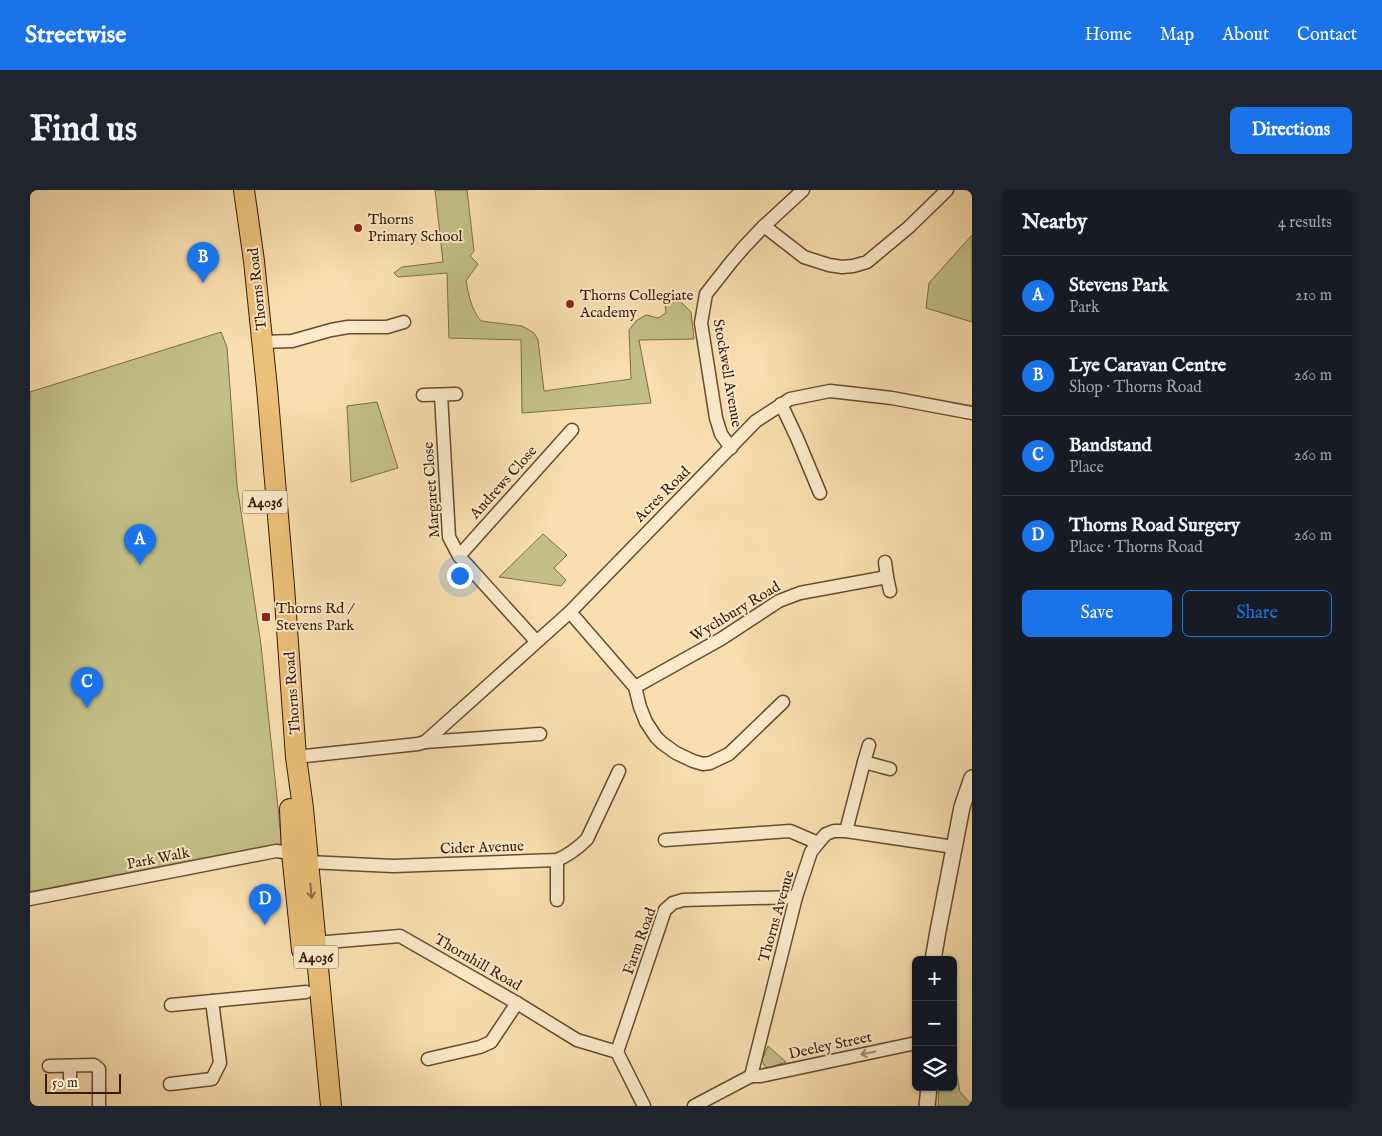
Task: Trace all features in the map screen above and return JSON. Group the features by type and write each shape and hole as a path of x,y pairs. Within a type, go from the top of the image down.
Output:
{"highway":[{"name":"Thorns Road","path":"232,190 244,267 290,806 315,943 331,1106"},
{"name":"Thorns Road","path":"244,190 254,261 283,577 296,757 306,992 319,1106"}],"street":[{"name":"Stockwell Avenue","path":"731,448 721,434 716,418 701,323 706,294 732,260 764,226 803,190"},
{"path":"764,226 804,257 829,265 853,266 866,262 909,227 947,190"},
{"path":"262,342 292,341 348,327 387,327 404,322"},
{"name":"Acres Road","path":"425,742 570,612 756,421 781,404 790,399 830,391 892,398 972,413"},
{"path":"423,395 456,394"},
{"name":"Margaret Close","path":"441,395 449,537 459,556 536,641"},
{"path":"781,404 820,493"},
{"name":"Andrews Close","path":"459,556 572,430"},
{"path":"886,562 890,592"},
{"name":"Wychbury Road","path":"636,688 721,639 779,601 800,592 887,577"},
{"path":"570,612 636,688 640,707 646,722 656,737 676,753 694,761 703,764 710,763 729,754 783,702"},
{"path":"296,757 425,742 540,734"},
{"path":"846,831 869,745"},
{"path":"864,762 890,769"},
{"name":"Cider Avenue","path":"300,857 393,866 557,860 569,854 587,839 612,777"},
{"path":"934,956 962,807 972,778"},
{"path":"665,840 790,831 818,843 826,834 834,830 954,847"},
{"name":"Thorns Avenue","path":"751,1076 796,897 811,852 818,843"},
{"name":"Park Walk","path":"30,899 276,851 300,857"},
{"path":"557,860 557,900"},
{"name":"Farm Road","path":"617,1052 666,910 673,903 683,900 796,897"},
{"name":"Thornhill Road","path":"315,943 400,936 517,1003 577,1040 617,1052"},
{"path":"171,1005 306,992"},
{"path":"170,1084 212,1079 220,1063 212,1001"},
{"path":"428,1060 480,1047 491,1042 517,1003"},
{"name":"Deeley Street","path":"751,1076 761,1076 912,1044"},
{"path":"617,1052 644,1106"},
{"path":"49,1066 94,1065 99,1069 99,1106"},
{"path":"70,1066 70,1082"},
{"path":"694,1106 751,1076"},
{"path":"927,1106 929,1091"}],"shaded area":[{"path":"435,190 467,190 474,251 470,256 478,264 466,281 469,297 481,321 522,326 534,333 538,340 544,391 631,379 629,330 636,321 646,315 658,318 666,313 665,304 672,293 691,312 694,339 639,340 651,403 522,413 521,340 449,338 447,273 398,277 394,273 402,267 443,262"},
{"path":"972,235 972,322 926,308 929,283"},
{"path":"221,332 227,347 237,485 261,645 282,846 30,895 30,392"},
{"path":"377,402 398,468 351,482 347,406"},
{"path":"543,534 567,555 554,568 566,580 561,586 499,577"},
{"path":"768,1046 786,1062 768,1068 764,1065 762,1060"},
{"path":"957,1075 960,1092 972,1106 938,1106 939,1091 957,1091"}],"place":[{"name":"Thorns Primary School","path":"358,228"},
{"name":"Lye Caravan Centre","path":"203,283"},
{"name":"Thorns Collegiate Academy","path":"570,304"},
{"name":"Stevens Park","path":"140,565"},
{"name":"Thorns Rd / Stevens Park","path":"266,617"},
{"name":"Bandstand","path":"87,708"},
{"name":"Thorns Road Surgery","path":"265,925"}]}
